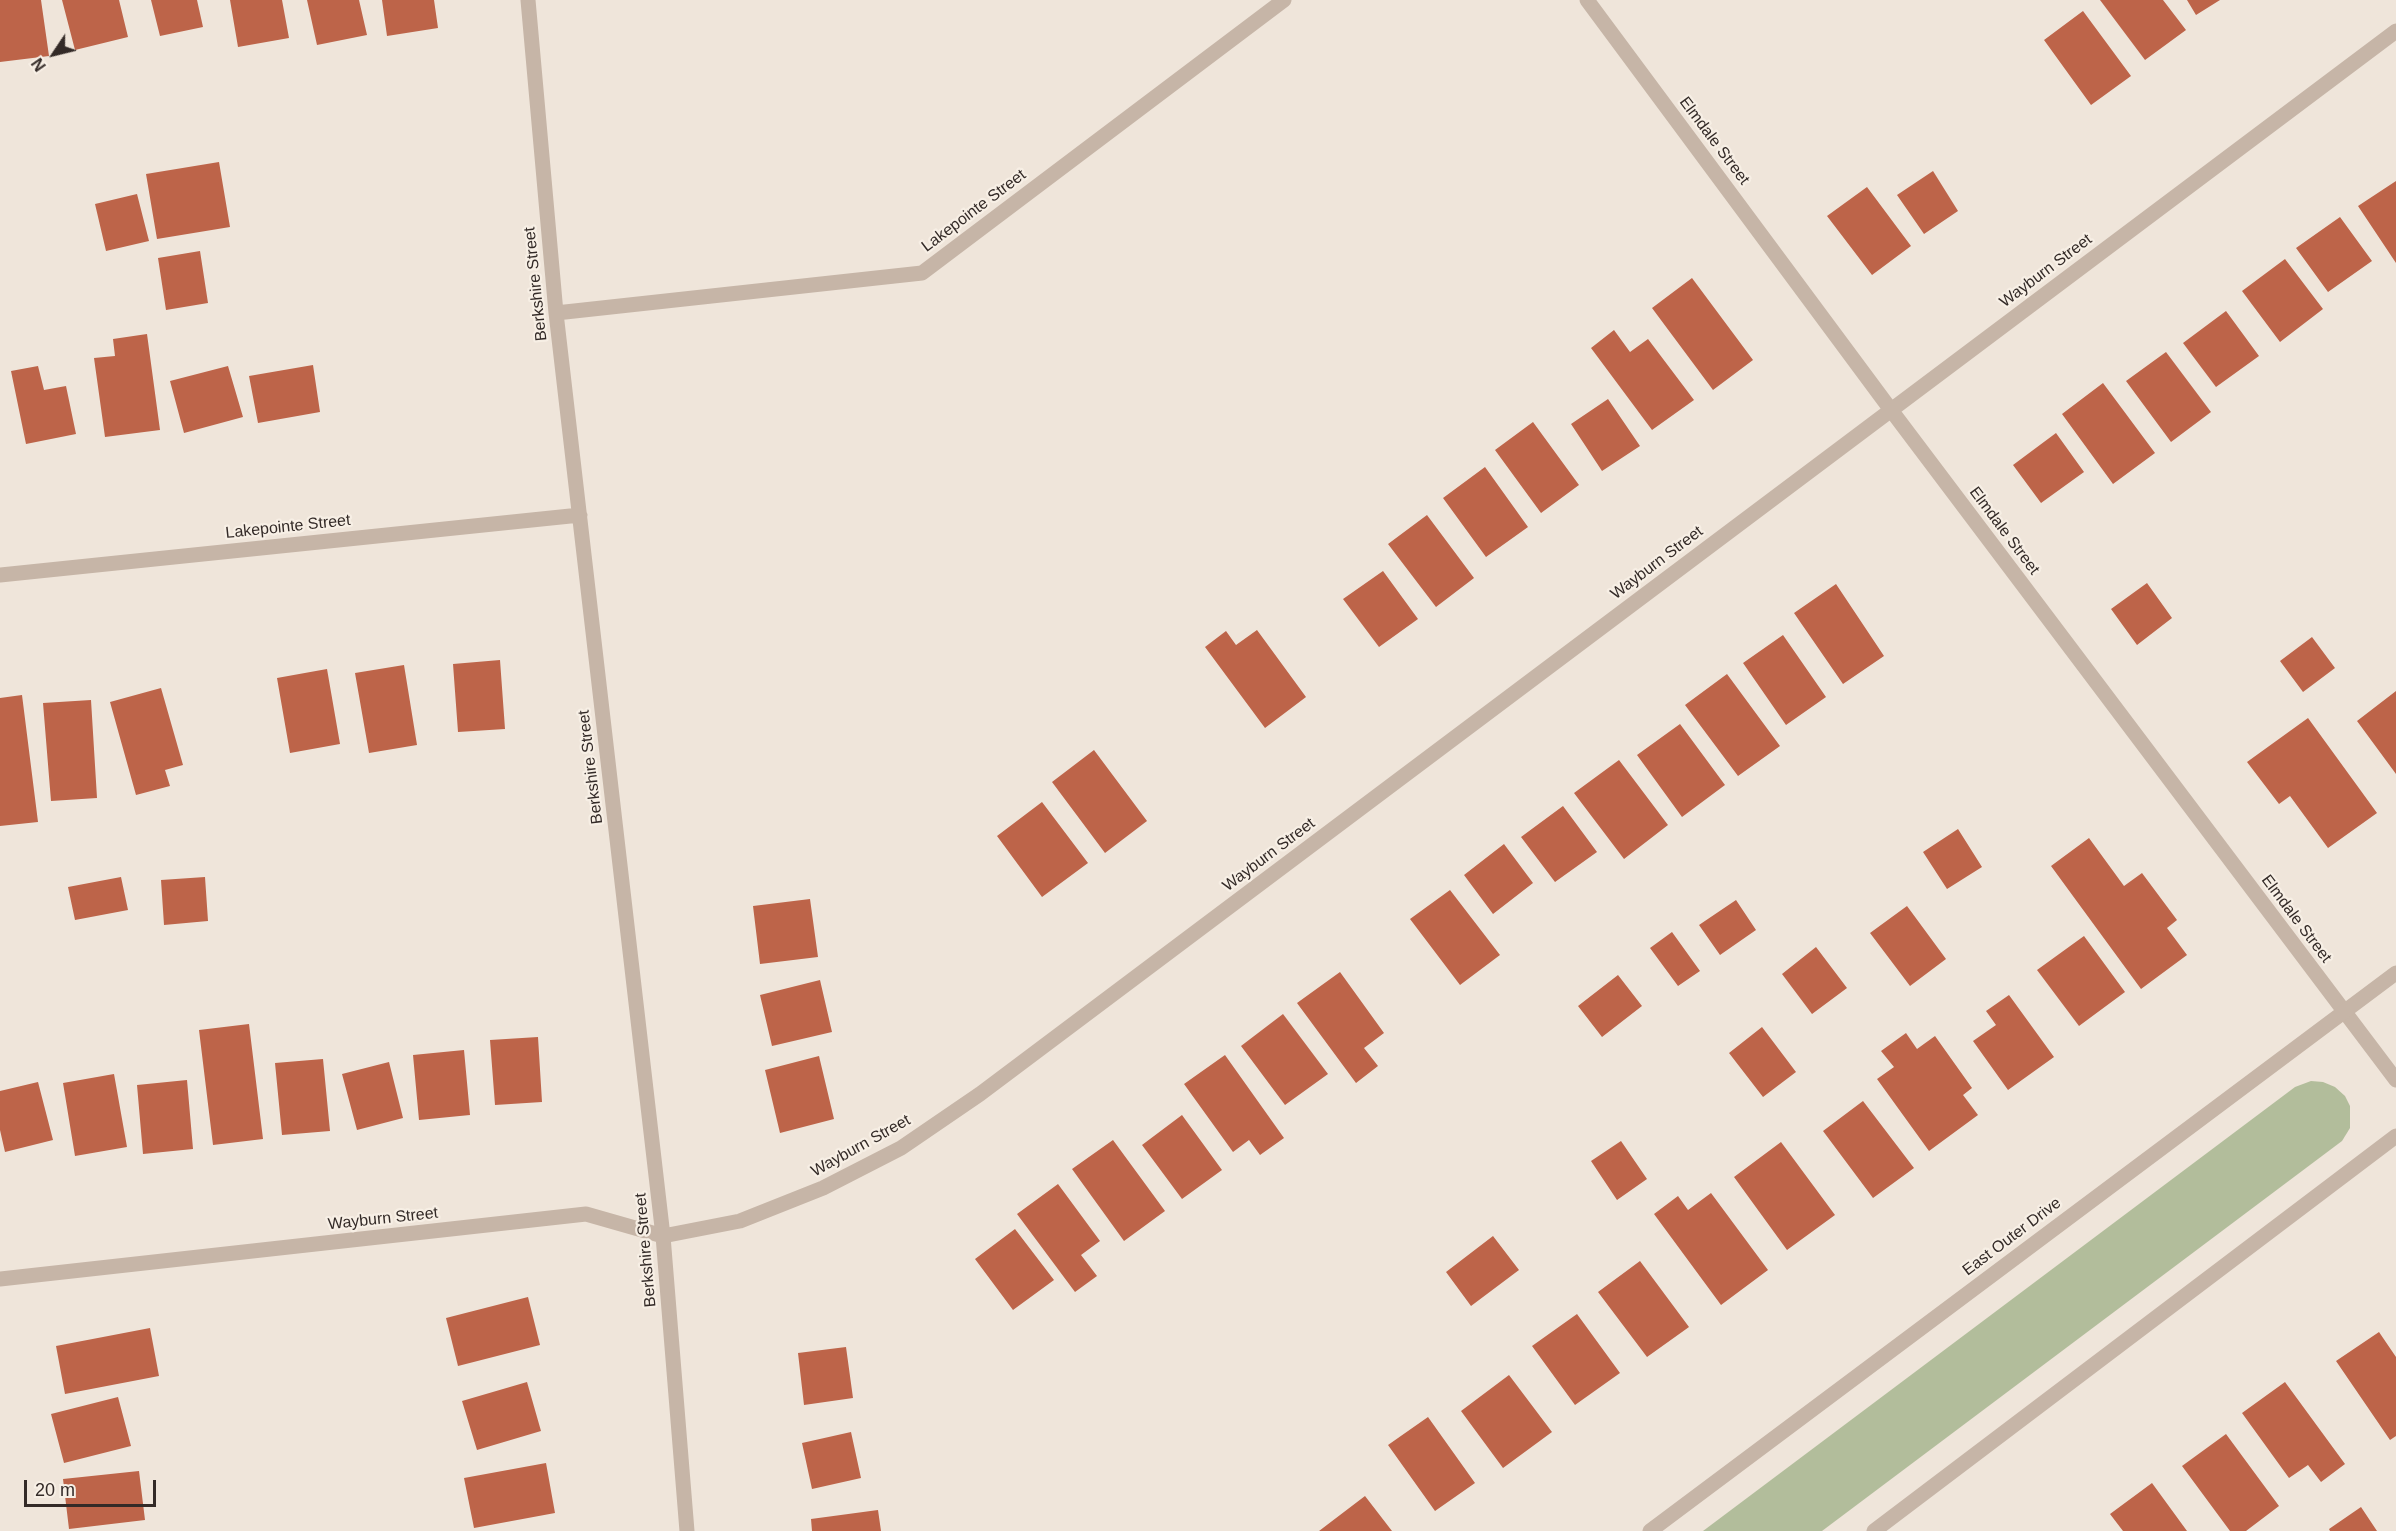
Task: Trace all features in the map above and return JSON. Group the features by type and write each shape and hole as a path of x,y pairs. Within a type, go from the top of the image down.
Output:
{"street":[{"name":"Berkshire Street","path":"528,0 556,313 663,1236 687,1531"},
{"name":"Lakepointe Street","path":"556,313 922,273 1284,0"},
{"name":"Elmdale Street","path":"1587,0 1891,410 2396,1080"},
{"name":"Wayburn Street","path":"0,1279 586,1214 663,1236 740,1221 823,1188 911,1141 980,1094 2396,31"},
{"name":"Lakepointe Street","path":"0,575 580,515"},
{"name":"East Outer Drive","path":"1650,1531 2396,973"},
{"path":"1874,1531 2396,1136"}],"green space":[{"path":"2311,1081 2323,1082 2335,1087 2345,1096 2350,1106 2350,1128 2342,1141 1822,1531 1703,1531 2295,1087"}],"building":[{"path":"0,0 41,0 49,56 0,62"},
{"path":"62,0 119,0 128,37 75,50"},
{"path":"151,0 197,0 203,27 160,36"},
{"path":"230,0 282,0 289,38 238,47"},
{"path":"307,0 359,0 367,35 317,45"},
{"path":"382,0 434,0 438,28 387,36"},
{"path":"2100,0 2163,0 2186,30 2145,60"},
{"path":"2187,0 2220,0 2196,15"},
{"path":"2083,11 2131,76 2091,105 2044,40"},
{"path":"219,162 230,227 157,239 146,174"},
{"path":"1933,171 1958,211 1924,234 1897,195"},
{"path":"2396,181 2396,263 2358,206"},
{"path":"1867,187 1911,246 1872,275 1827,216"},
{"path":"137,194 149,241 106,251 95,204"},
{"path":"2340,217 2372,261 2328,292 2296,248"},
{"path":"200,251 208,303 166,310 158,258"},
{"path":"2285,259 2323,309 2280,342 2242,291"},
{"path":"1692,278 1753,360 1713,390 1652,308"},
{"path":"2226,311 2259,356 2216,387 2183,343"},
{"path":"1614,330 1630,352 1648,339 1694,400 1652,430 1591,348"},
{"path":"147,334 160,430 105,437 94,358 115,356 113,339"},
{"path":"2166,352 2211,412 2171,442 2126,381"},
{"path":"313,365 320,412 258,423 249,376"},
{"path":"38,366 44,390 66,386 76,434 26,444 11,371"},
{"path":"228,366 243,417 184,433 170,381"},
{"path":"2103,383 2155,453 2113,484 2062,414"},
{"path":"1608,399 1640,446 1602,471 1571,424"},
{"path":"1533,422 1579,485 1541,513 1495,450"},
{"path":"2056,433 2084,472 2041,503 2013,465"},
{"path":"1485,467 1528,527 1486,557 1443,498"},
{"path":"1427,515 1474,578 1436,607 1388,544"},
{"path":"1383,571 1418,619 1379,647 1343,599"},
{"path":"2147,583 2172,618 2137,645 2111,609"},
{"path":"1836,584 1884,656 1843,684 1794,613"},
{"path":"1257,630 1306,697 1265,728 1205,647 1226,631 1236,645"},
{"path":"1783,635 1826,697 1786,725 1743,663"},
{"path":"2312,637 2335,668 2303,692 2280,661"},
{"path":"500,660 505,729 458,732 453,664"},
{"path":"404,665 417,745 369,753 355,673"},
{"path":"327,669 340,744 290,753 277,678"},
{"path":"1727,674 1780,746 1738,776 1685,705"},
{"path":"161,688 183,765 165,770 170,786 136,795 110,702"},
{"path":"2396,691 2396,774 2357,721"},
{"path":"22,695 38,822 0,826 0,698"},
{"path":"91,700 97,798 51,801 43,703"},
{"path":"2308,718 2377,813 2328,848 2290,796 2279,804 2247,762"},
{"path":"1680,724 1725,785 1682,817 1637,755"},
{"path":"1094,750 1147,821 1105,853 1052,782"},
{"path":"1619,760 1668,825 1624,859 1574,793"},
{"path":"1042,802 1088,863 1042,897 997,836"},
{"path":"1563,806 1597,852 1555,882 1521,837"},
{"path":"1958,829 1982,867 1947,889 1923,852"},
{"path":"2089,838 2124,886 2142,873 2177,920 2167,928 2187,955 2141,989 2051,866"},
{"path":"1504,844 1533,883 1493,914 1464,875"},
{"path":"121,877 128,910 75,920 68,887"},
{"path":"205,877 208,921 164,925 161,880"},
{"path":"1450,890 1500,955 1460,985 1410,919"},
{"path":"810,899 818,957 760,964 753,906"},
{"path":"1736,900 1756,930 1720,955 1699,925"},
{"path":"1907,906 1946,959 1910,986 1870,933"},
{"path":"1672,932 1700,971 1678,986 1650,948"},
{"path":"2084,936 2125,992 2079,1026 2037,970"},
{"path":"1816,947 1847,988 1812,1014 1782,974"},
{"path":"1340,972 1384,1033 1364,1048 1378,1066 1356,1083 1297,1003"},
{"path":"1618,975 1642,1006 1602,1037 1578,1006"},
{"path":"820,980 832,1032 772,1046 760,995"},
{"path":"2009,995 2054,1057 2008,1090 1973,1041 1996,1025 1986,1011"},
{"path":"1283,1014 1328,1074 1285,1105 1241,1046"},
{"path":"249,1024 263,1139 213,1145 199,1030"},
{"path":"1762,1027 1796,1072 1763,1097 1729,1053"},
{"path":"1906,1033 1917,1049 1935,1036 1972,1088 1963,1095 1978,1115 1929,1151 1877,1079 1894,1067 1881,1051"},
{"path":"538,1037 542,1102 495,1105 490,1040"},
{"path":"464,1050 470,1115 419,1120 413,1055"},
{"path":"1225,1055 1284,1138 1260,1155 1249,1140 1233,1152 1184,1084"},
{"path":"819,1056 834,1119 780,1133 765,1070"},
{"path":"323,1059 330,1131 282,1135 275,1063"},
{"path":"389,1062 403,1118 357,1130 342,1074"},
{"path":"114,1074 127,1147 75,1156 63,1083"},
{"path":"187,1080 193,1149 143,1154 137,1085"},
{"path":"38,1082 53,1140 5,1152 0,1130 0,1091"},
{"path":"1863,1101 1914,1168 1873,1198 1823,1131"},
{"path":"1182,1115 1222,1170 1182,1199 1142,1145"},
{"path":"1113,1140 1165,1211 1124,1241 1072,1169"},
{"path":"1621,1141 1647,1179 1617,1200 1591,1161"},
{"path":"1781,1142 1835,1215 1787,1250 1734,1177"},
{"path":"1058,1184 1100,1241 1081,1255 1097,1276 1075,1292 1017,1214"},
{"path":"1711,1193 1768,1270 1721,1305 1654,1214 1678,1196 1688,1210"},
{"path":"1015,1229 1054,1280 1013,1310 975,1259"},
{"path":"1493,1236 1519,1270 1471,1306 1446,1272"},
{"path":"1640,1261 1689,1327 1647,1357 1598,1292"},
{"path":"528,1297 540,1345 458,1366 446,1318"},
{"path":"1577,1314 1620,1373 1575,1405 1532,1346"},
{"path":"150,1328 159,1376 65,1394 56,1346"},
{"path":"2379,1332 2396,1357 2396,1436 2390,1440 2336,1361"},
{"path":"846,1347 853,1398 804,1405 798,1353"},
{"path":"1509,1375 1552,1432 1503,1468 1461,1411"},
{"path":"527,1382 541,1431 477,1450 462,1401"},
{"path":"2285,1382 2345,1464 2321,1482 2308,1465 2289,1478 2242,1413"},
{"path":"118,1397 131,1446 64,1463 51,1414"},
{"path":"1428,1417 1475,1483 1435,1511 1388,1445"},
{"path":"851,1432 861,1478 812,1489 802,1443"},
{"path":"2226,1434 2279,1506 2246,1531 2230,1531 2182,1466"},
{"path":"546,1463 555,1513 474,1528 464,1478"},
{"path":"139,1471 145,1520 69,1529 63,1479"},
{"path":"2152,1483 2187,1531 2123,1531 2110,1514"},
{"path":"1365,1496 1392,1531 1319,1531"},
{"path":"2361,1507 2377,1531 2330,1531 2329,1529"},
{"path":"878,1510 881,1531 812,1531 811,1519"}]}
